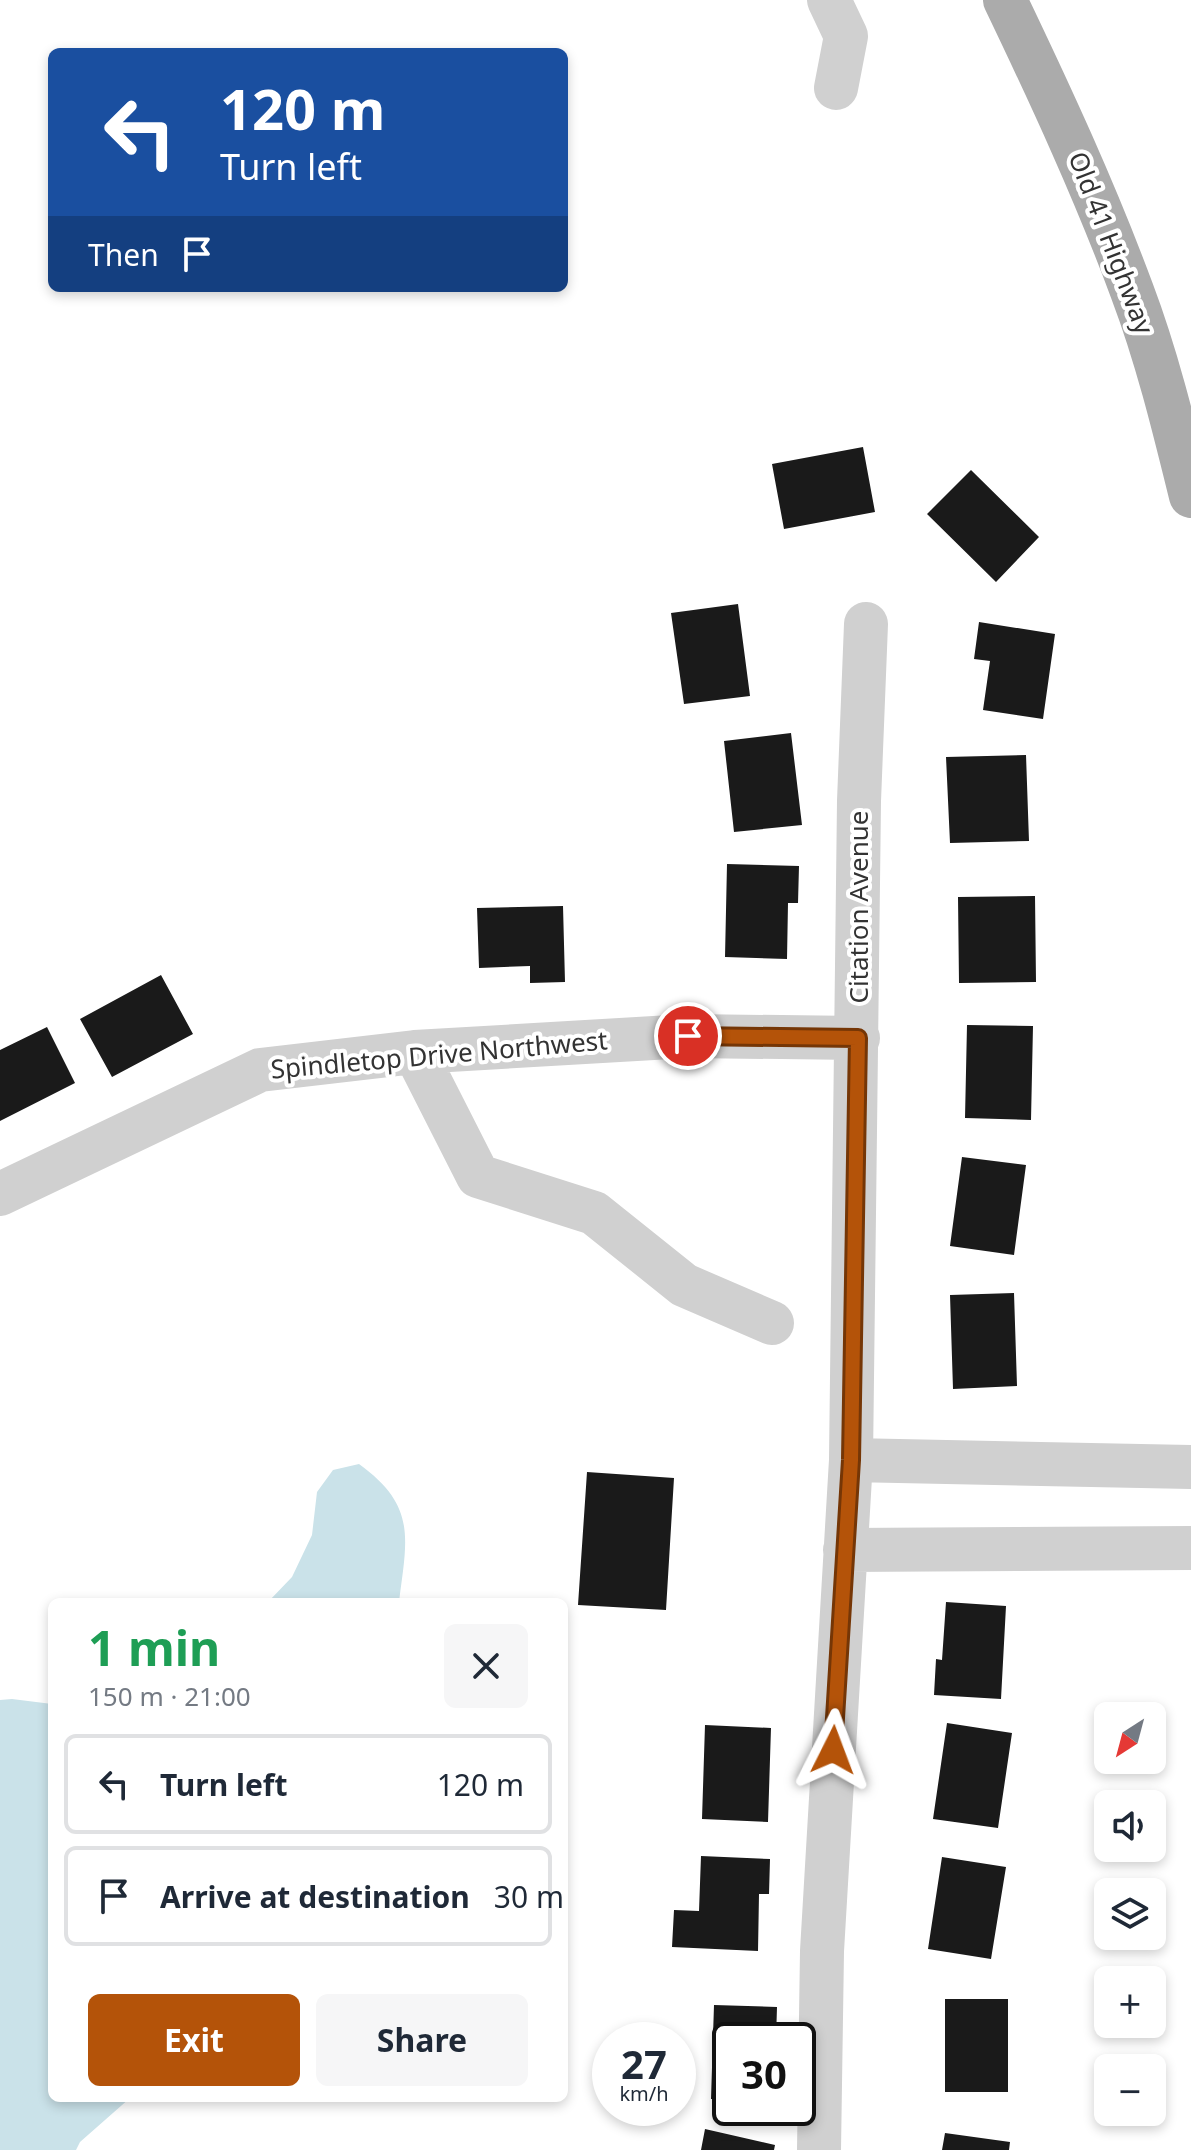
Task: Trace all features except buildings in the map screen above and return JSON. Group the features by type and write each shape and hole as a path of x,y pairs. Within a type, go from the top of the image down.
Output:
{"main road":[{"name":"Old 41 Highway","path":"1005,0 1080,161 1133,293 1168,402 1191,496"}],"street":[{"path":"829,0 846,36 836,88"},
{"name":"Citation Avenue","path":"819,2150 822,1951 851,1460 859,801 866,624"},
{"name":"Spindletop Drive Northwest","path":"1,1198 260,1070 415,1052 688,1036 858,1038"},
{"path":"415,1052 478,1176 594,1213 684,1285 772,1323"},
{"path":"851,1460 1191,1467"},
{"path":"845,1550 1191,1548"}],"water":[{"path":"359,1464 378,1479 399,1509 405,1541 399,1598 272,1598 292,1577 312,1535 317,1492 333,1470"},
{"path":"0,1700 48,1704 48,2102 125,2102 80,2142 76,2150 0,2150"}],"route":[{"path":"688,1036 858,1038 851,1460 833,1750"}]}
